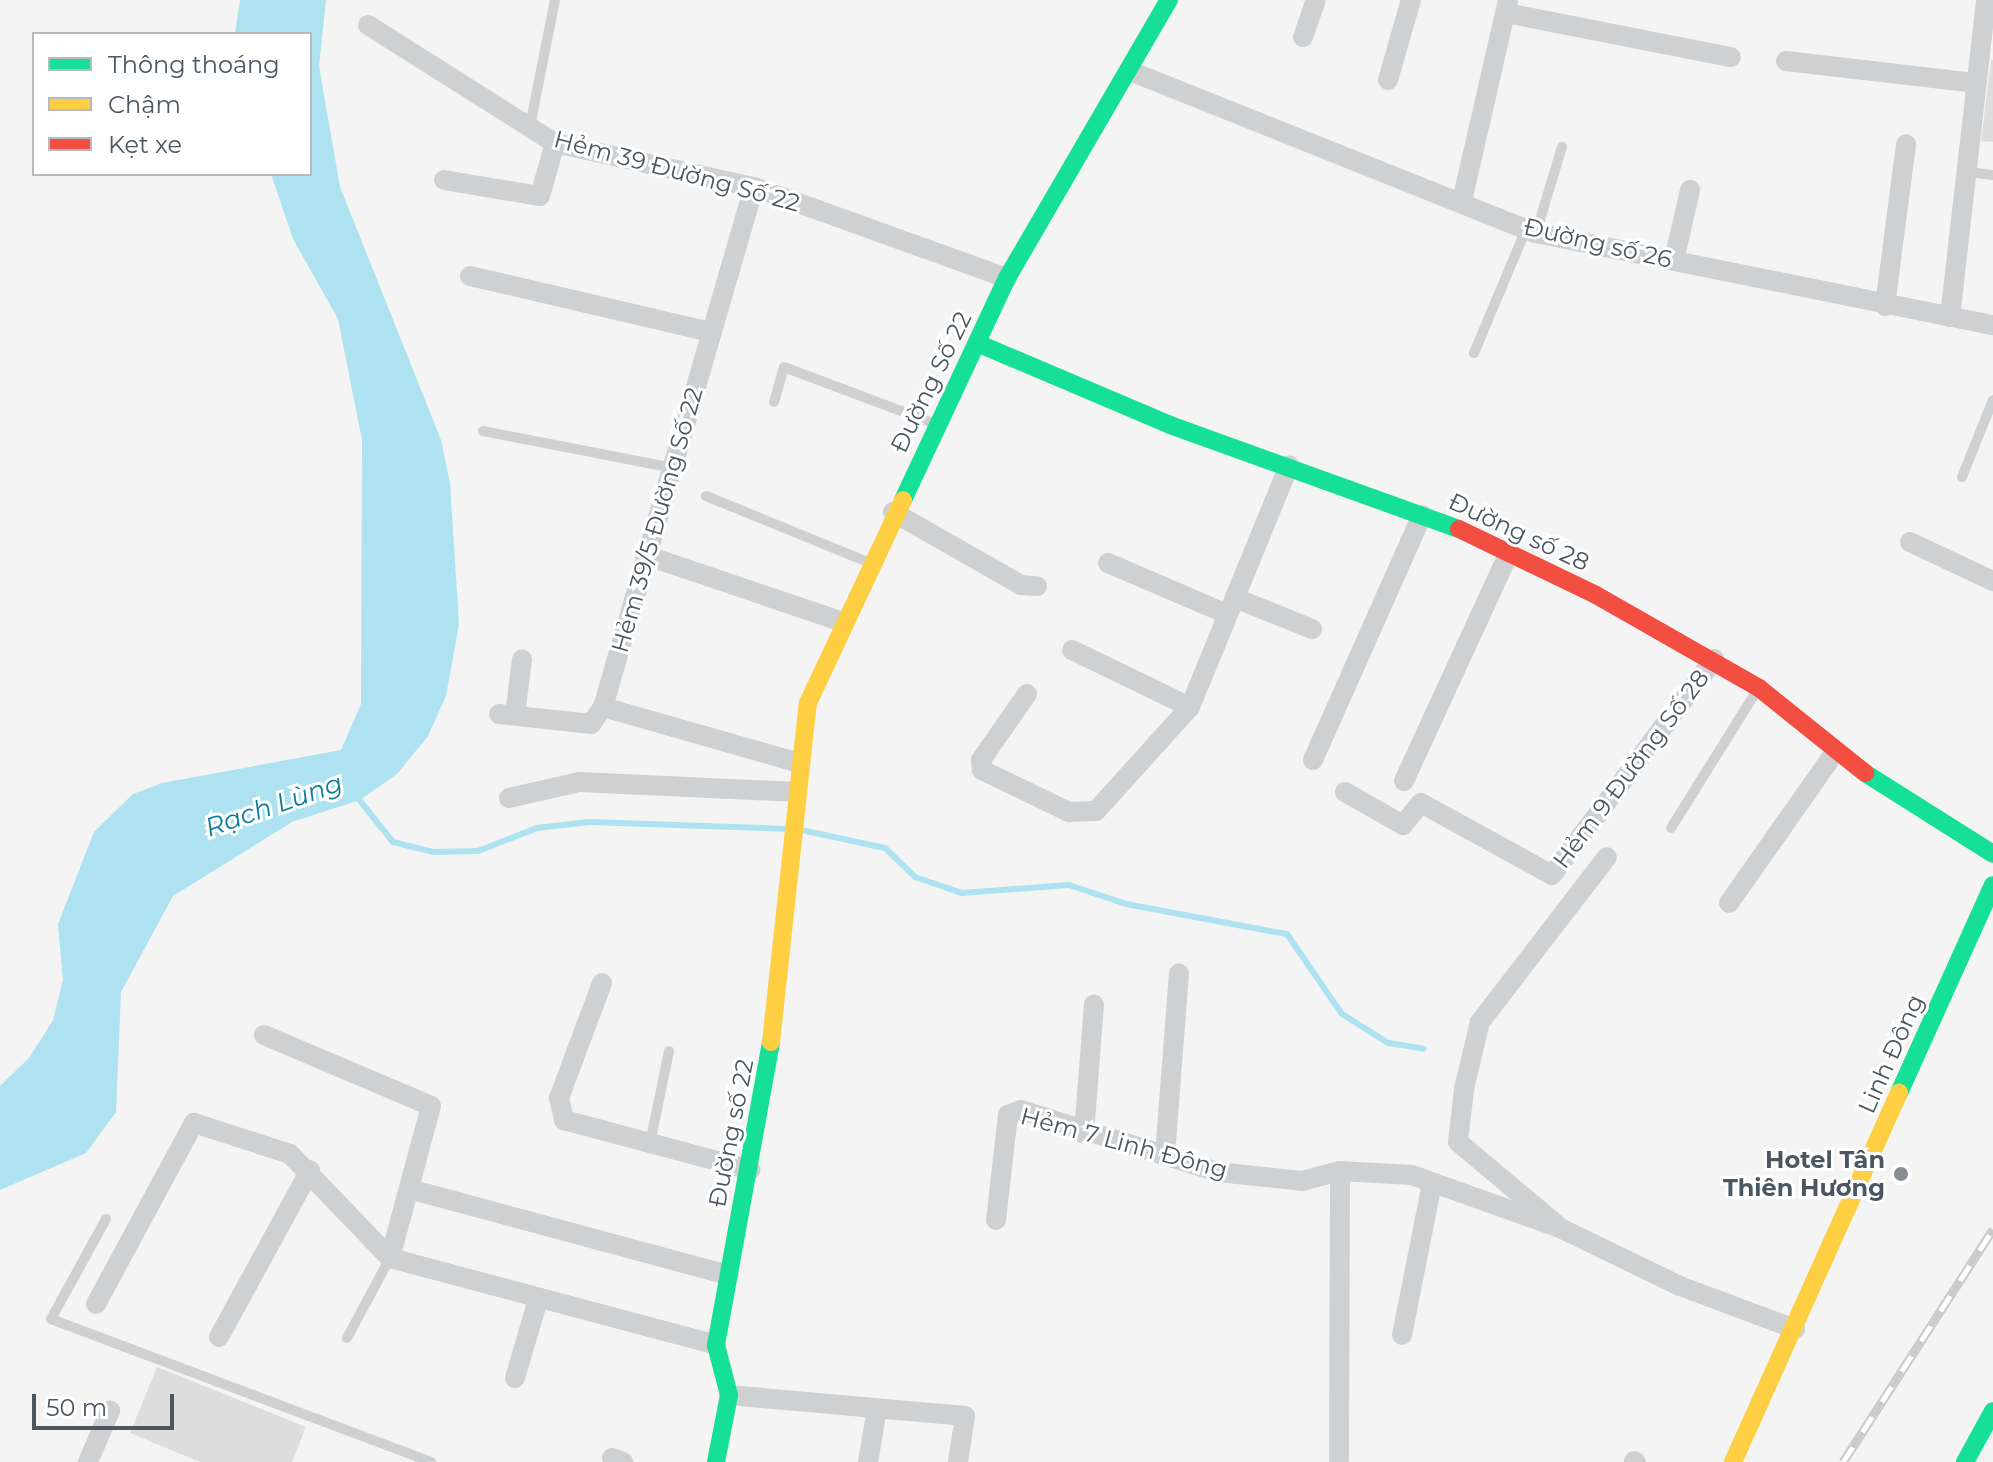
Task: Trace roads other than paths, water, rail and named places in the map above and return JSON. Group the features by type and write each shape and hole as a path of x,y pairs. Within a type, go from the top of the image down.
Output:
{"main road":[{"name":"Đường Số 22","path":"794,800 808,703 893,512 1007,278 1169,0"},
{"name":"Đường số 28","path":"977,343 1170,425 1422,515 1509,553 1714,659 1759,688 1835,752 1903,803 1993,854"},
{"name":"Đường số 22","path":"716,1462 729,1395 716,1345 774,1028 783,889 794,800"},
{"name":"Linh Đông","path":"1733,1462 1993,885"},
{"path":"1965,1462 1993,1411"}],"street":[{"path":"1303,37 1316,0"},
{"path":"1388,80 1411,0"},
{"path":"1950,317 1986,0"},
{"path":"1462,201 1507,7 1731,57"},
{"name":"Hẻm 39 Đường Số 22","path":"368,25 555,143 754,187 1007,278"},
{"path":"1786,61 1977,83"},
{"name":"Đường số 26","path":"1130,71 1531,231 1885,306 1993,325"},
{"path":"444,180 540,196 555,143"},
{"path":"1885,306 1906,144"},
{"name":"Hẻm 39/5 Đường Số 22","path":"603,707 754,187"},
{"path":"1674,260 1690,190"},
{"path":"470,276 711,332"},
{"path":"1027,694 981,760 982,770 1088,814 1190,707 1289,466"},
{"path":"893,512 1021,585 1037,586"},
{"path":"1313,760 1422,515"},
{"path":"1910,542 1993,581"},
{"path":"1404,781 1509,553"},
{"path":"645,555 843,622"},
{"path":"1108,563 1231,606 1312,629"},
{"path":"1072,650 1190,707"},
{"path":"522,659 507,714 591,724 603,707 800,763"},
{"name":"Hẻm 9 Đường Số 28","path":"1345,792 1403,825 1421,803 1552,875 1714,659"},
{"path":"1729,903 1835,752"},
{"path":"509,798 579,782 794,800"},
{"path":"1560,1228 1458,1142 1464,1089 1480,1022 1607,857"},
{"path":"1165,1155 1179,974"},
{"path":"602,983 559,1098 561,1115 575,1127 750,1170"},
{"path":"1084,1134 1094,1004"},
{"path":"264,1035 429,1104 413,1190 390,1258"},
{"name":"Hẻm 7 Linh Đông","path":"996,1220 1012,1110 1218,1172 1302,1181 1340,1171 1432,1184 1560,1228 1680,1286 1795,1329"},
{"path":"96,1304 194,1123 290,1154 310,1170 390,1258 538,1300 716,1345"},
{"path":"219,1337 310,1170"},
{"path":"1339,1462 1340,1171"},
{"path":"1402,1335 1432,1184"},
{"path":"413,1190 729,1275"},
{"path":"515,1378 538,1300"},
{"path":"729,1395 965,1416 958,1462"},
{"path":"868,1462 877,1409"},
{"path":"88,1462 110,1411"}],"lane":[{"path":"530,126 555,0"},
{"path":"1474,353 1531,231 1562,147"},
{"path":"1968,172 1993,175"},
{"path":"774,402 784,367 938,425"},
{"path":"1962,477 1993,400"},
{"path":"483,431 673,468"},
{"path":"706,496 870,563"},
{"path":"1671,828 1759,688"},
{"path":"650,1145 669,1051"},
{"path":"106,1219 51,1319 431,1462"},
{"path":"347,1338 390,1258"}],"water":[{"name":"Rạch Lùng","path":"240,0 326,0 319,66 340,187 441,440 450,483 459,624 446,696 428,736 397,774 360,800 292,822 173,896 121,992 116,1112 86,1153 0,1190 0,1086 29,1058 53,1020 63,980 58,924 94,832 133,794 162,783 341,750 361,704 362,440 338,319 293,239 272,176 312,176 312,32 235,32"}],"waterway":[{"name":"Rạch Lùng","path":"357,797 393,842 433,852 478,851 537,828 589,822 786,829"},
{"path":"801,830 885,848 915,877 962,893 1069,885 1126,904 1287,934 1342,1014 1388,1043 1424,1049"}],"railway":[{"path":"1843,1462 1993,1229"}],"place":[{"name":"Hotel Tân Thiên Hương","path":"1901,1174"}]}
